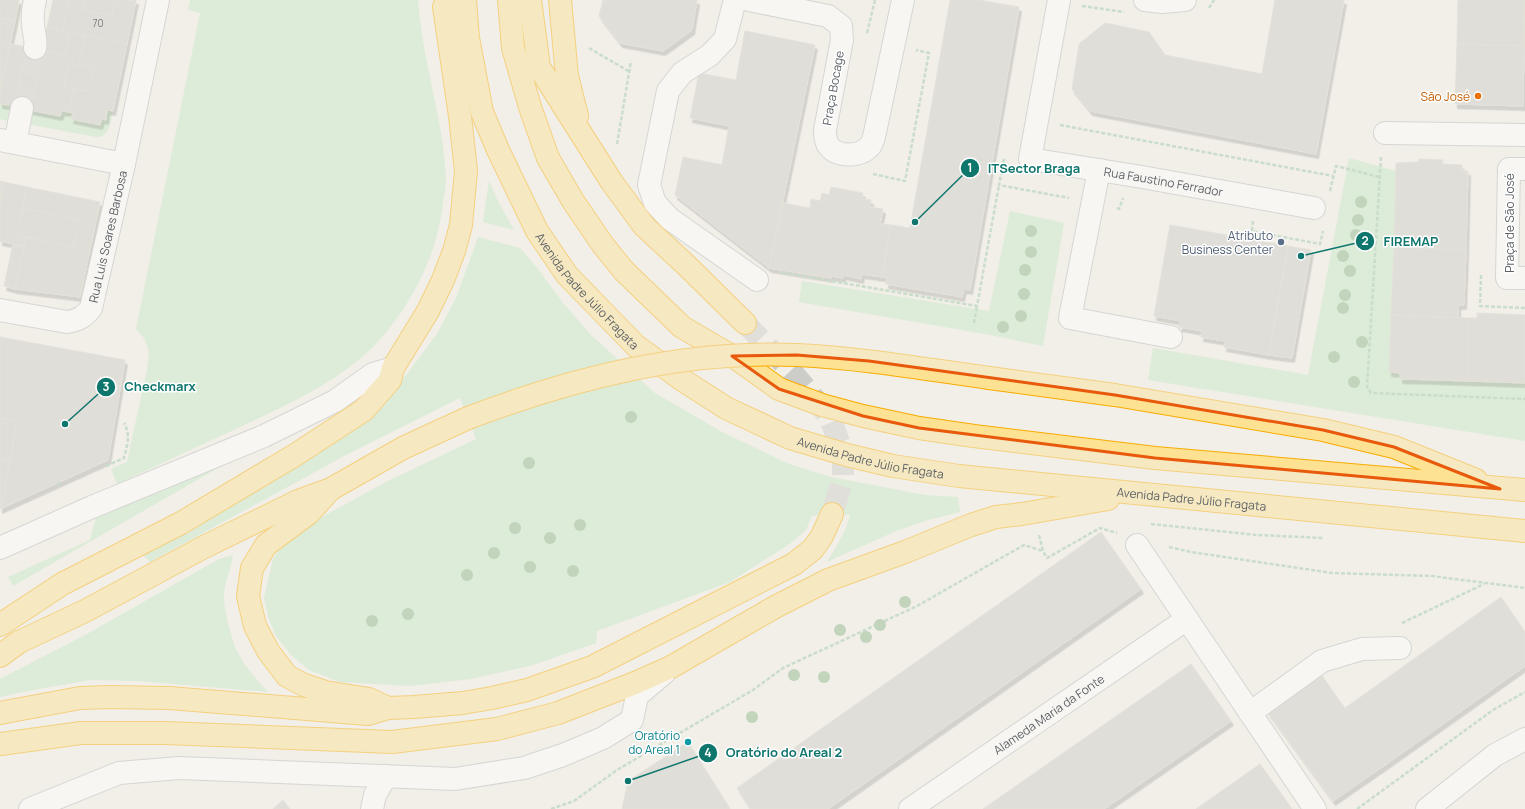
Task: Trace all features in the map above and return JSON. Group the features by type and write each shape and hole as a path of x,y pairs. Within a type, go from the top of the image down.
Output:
{"highway":[{"path":"431,0 436,43 466,171"},
{"path":"0,625 62,584 181,522 295,455 359,414 390,380 393,368 428,311 443,280 454,251 461,225 466,171 444,7 447,0"},
{"name":"Avenida Padre Júlio Fragata","path":"464,0 468,38 482,112 498,150 537,231 567,275 636,346 684,381 726,408 790,438 847,455 893,466 959,476 1525,531"},
{"path":"509,0 513,48 530,107 548,158 573,201 603,245 624,271 682,327 737,359 779,389 822,405 862,416 927,430 1155,458 1525,490"},
{"path":"530,0 539,67 611,181 644,226 745,323"},
{"path":"560,0 567,76 575,111 583,136"},
{"path":"0,656 19,642 85,611 204,547 298,501 330,489 403,448 468,418 556,387 635,368 688,360 742,355 797,355 869,361 1115,395 1323,430 1394,447 1500,489"},
{"path":"330,489 309,513 266,545 252,568 248,596 254,626 268,651 287,676 304,685 325,692 369,699 388,708"},
{"path":"0,744 81,732 166,733 392,742 497,729 558,713 635,683 671,667 775,607 828,580 905,552 971,525 996,517 1022,514 1135,494"},
{"path":"0,713 80,698 110,697 177,699 368,714 388,708 414,707 492,698 527,690 592,667 794,564 813,549 822,536 832,514"}],"street":[{"path":"35,0 32,14 37,40 35,48"},
{"name":"Rua Luis Soares Barbosa","path":"0,310 67,322 78,320 85,316 91,308 124,164 158,0"},
{"path":"735,0 725,39 710,55 682,73 668,91 649,185 654,203 670,219 756,280"},
{"name":"Praça Bocage","path":"749,0 828,16 841,26 842,40 825,135 829,146 833,150 841,153 852,154 862,153 870,146 874,137 903,0"},
{"name":"Rua Faustino Ferrador","path":"1059,0 1030,159 1314,208"},
{"path":"1145,0 1162,2 1185,0"},
{"path":"8,141 22,108"},
{"path":"1383,142 1525,135"},
{"name":"Rua Luis Soares Barbosa","path":"8,141 124,164"},
{"name":"Praça de São José","path":"1525,169 1508,169 1507,278 1525,278"},
{"path":"1099,170 1070,318 1171,337"},
{"path":"0,548 92,507 264,436 335,401 373,374 393,368"},
{"path":"1130,540 1187,620 1316,809"},
{"name":"Alameda Maria da Fonte","path":"910,809 1187,620"},
{"path":"1250,713 1322,661 1362,649 1400,648"},
{"path":"30,809 119,773 179,768 455,779 524,768 563,755 603,738 632,720 637,696 671,667"},
{"path":"1427,809 1494,755 1525,739"},
{"path":"372,809 375,795 386,776"}],"path":[{"path":"586,47 630,72"},
{"path":"617,147 631,61"},
{"path":"1057,124 1333,176 1336,166 1379,178"},
{"path":"1383,142 1379,178 1366,387 1371,393 1525,399"},
{"path":"974,323 1000,185"},
{"path":"777,272 977,306"},
{"path":"1481,274 1480,306 1525,308"},
{"path":"106,466 124,458 128,440 128,430 124,423"},
{"path":"58,482 60,487"},
{"path":"551,809 574,801 617,770 753,690 783,668 917,606 1024,545 1043,551 1047,558 1100,528 1130,540"},
{"path":"1169,547 1191,552 1332,574 1432,576 1525,588"},
{"path":"1401,624 1485,584"},
{"path":"1357,809 1493,710 1525,692"}],"highlighted area":[{"path":"797,355 869,361 1115,395 1323,430 1394,447 1500,489 1155,458 919,428 863,416 779,389 732,356"}],"green space":[{"path":"190,0 418,0 420,22 444,155 446,179 443,205 433,247 415,290 400,314 382,338 361,358 333,379 303,396 272,412 117,484 111,469 127,462 147,369 149,352 144,338 136,329 200,13 188,10"},
{"path":"0,104 15,106 11,122 0,119"},
{"path":"30,110 60,116 62,111 73,113 71,118 106,119 107,110 113,111 107,132 104,135 96,137 27,124"},
{"path":"1349,158 1396,171 1389,372 1400,373 1400,379 1525,383 1525,441 1148,380 1153,348 1308,375"},
{"path":"489,181 499,203 514,230 483,222"},
{"path":"1010,211 1064,223 1043,346 985,334 799,302 802,281 989,311"},
{"path":"478,237 520,248 538,269 563,303 591,335 655,393 722,432 789,464 831,477 925,495 958,497 960,512 928,520 896,531 827,562 843,533 850,515 832,514 812,516 806,530 791,543 730,582 597,631 596,643 533,665 471,679 410,686 340,682 309,670 291,655 276,636 268,617 264,598 273,559 282,546 298,532 386,482 476,439 460,398 346,455 150,562 143,555 241,500 370,414 408,373 438,332 456,298"},
{"path":"258,445 13,586 8,577 90,540 98,511"},
{"path":"233,555 224,594 229,627 233,642 241,658 252,674 268,692 139,681 91,680 0,697 0,679 87,634 219,559"}],"building":[{"path":"0,0 19,0 15,21 0,18"},
{"path":"53,0 69,0 63,31 47,27"},
{"path":"69,0 84,0 82,9 112,16 115,0 136,0 127,44 63,31"},
{"path":"84,0 115,0 112,16 82,9"},
{"path":"603,0 697,0 692,30 663,51 620,43 599,16"},
{"path":"950,0 979,0 1019,7 970,290 964,289 962,297 886,284 887,278 882,277 891,225 910,228"},
{"path":"1275,0 1344,0 1316,154 1090,111 1072,89 1079,44 1105,23 1149,32 1165,55 1262,74"},
{"path":"1458,0 1525,0 1524,46 1457,44"},
{"path":"0,18 15,21 10,44 0,41"},
{"path":"47,27 69,32 65,55 42,50"},
{"path":"745,31 815,45 769,268 675,195 683,157 722,165 729,126 690,118 699,73 736,80"},
{"path":"69,32 85,35 79,65 69,63 64,87 74,89 69,112 62,111 60,116 30,110 42,50 65,55"},
{"path":"85,35 127,44 113,111 107,110 106,120 102,119 100,125 71,119 73,113 69,112 74,89 89,91 94,68 79,65"},
{"path":"0,41 10,44 0,91"},
{"path":"10,44 27,47 15,106 0,104 0,91"},
{"path":"1457,44 1524,46 1523,106 1455,104"},
{"path":"27,47 42,50 30,110 15,106"},
{"path":"69,63 94,68 89,91 64,87"},
{"path":"1419,159 1443,160 1442,164 1462,165 1462,171 1468,171 1466,250 1394,247 1396,163 1419,162"},
{"path":"0,181 4,182 0,203"},
{"path":"4,182 27,187 17,235 26,237 24,246 0,241 0,203"},
{"path":"27,187 100,202 80,297 15,289 26,237 74,247 79,220 23,208"},
{"path":"831,187 863,193 862,199 871,200 870,207 883,209 880,224 891,225 882,277 862,274 861,279 843,275 843,278 831,276 831,278 769,268 783,203 810,208 811,199 820,201 822,193 829,195"},
{"path":"23,208 79,220 74,247 17,235"},
{"path":"1170,225 1288,246 1269,355 1224,347 1225,341 1201,337 1202,331 1179,327 1181,321 1154,316"},
{"path":"13,244 24,246 15,289 4,286"},
{"path":"1288,246 1311,250 1292,358 1269,355"},
{"path":"1394,247 1466,250 1464,305 1458,305 1458,318 1391,315"},
{"path":"1477,313 1525,315 1525,383 1467,381 1469,318 1477,318"},
{"path":"1391,315 1469,318 1467,381 1400,379 1400,373 1389,372"},
{"path":"0,337 125,360 108,460 2,508 17,421 0,418"},
{"path":"0,418 17,421 10,461 0,459"},
{"path":"0,459 10,461 6,485 0,484"},
{"path":"0,484 6,485 2,508 0,509"},
{"path":"1101,532 1141,589 828,809 751,809 737,788"},
{"path":"1501,597 1525,632 1525,666 1385,765 1345,708"},
{"path":"1191,664 1231,721 1104,809 983,809"},
{"path":"1320,673 1385,765 1333,801 1267,711"},
{"path":"688,742 730,809 622,809 628,781"},
{"path":"1260,764 1292,809 1196,809"},
{"path":"283,800 290,809 273,809"}],"tunnel":[{"path":"22,108 35,48"},
{"path":"745,323 793,373 829,416 843,452 843,478 832,514"}],"place":[{"name":"São José","path":"1478,96"},
{"name":"ITSector Braga","path":"915,222"},
{"name":"Atributo Business Center","path":"1281,242"},
{"name":"FIREMAP","path":"1301,256"},
{"name":"Checkmarx","path":"65,424"},
{"name":"Oratório do Areal 1","path":"688,742"},
{"name":"Oratório do Areal 2","path":"628,781"}]}
